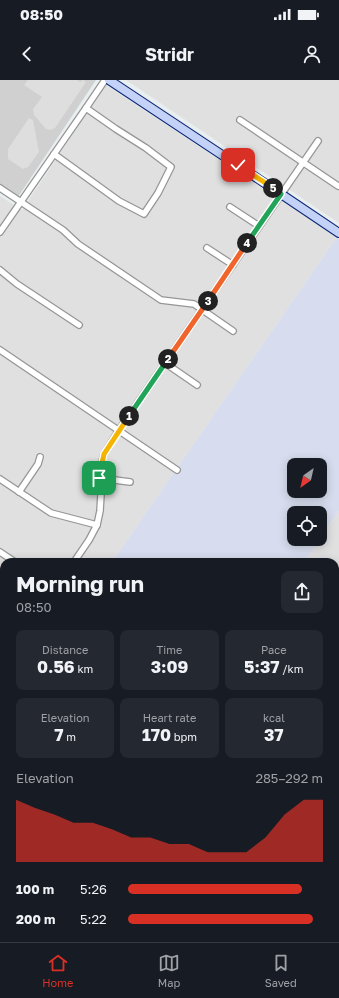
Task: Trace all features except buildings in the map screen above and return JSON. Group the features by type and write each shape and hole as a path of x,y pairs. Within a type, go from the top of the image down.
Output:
{"street":[{"path":"0,232 105,80"},
{"path":"109,80 339,233"},
{"path":"54,154 119,201 144,214 171,167 146,148 86,108"},
{"path":"240,120 338,186"},
{"path":"77,558 97,525 101,494 99,478 104,454 318,141"},
{"path":"0,188 63,230 78,244 162,300 194,304 233,331"},
{"path":"230,207 259,226"},
{"path":"207,248 233,265"},
{"path":"0,270 17,284 79,325"},
{"path":"0,350 177,470"},
{"path":"165,363 197,385"},
{"path":"19,492 38,464 40,457"},
{"path":"99,478 130,482"},
{"path":"0,479 51,513 97,525"},
{"path":"0,552 9,558"}],"shaded area":[{"path":"0,80 96,80 18,197 0,185"},
{"path":"28,80 77,80 80,82 83,80 86,82 55,128 51,130 46,129 34,115 33,109 42,97 24,85"},
{"path":"126,80 339,80 339,223"},
{"path":"106,85 337,237 115,558 0,558 0,196 22,210"},
{"path":"29,118 33,120 39,152 28,167 23,169 8,159 8,149"},
{"path":"337,237 339,239 339,511 327,528 327,506 287,506 287,546 315,546 307,558 115,558"},
{"path":"339,511 339,558 307,558 315,546 327,546 327,528"}],"route":[{"path":"99,478 104,454 119,430 281,194 238,165"}]}
